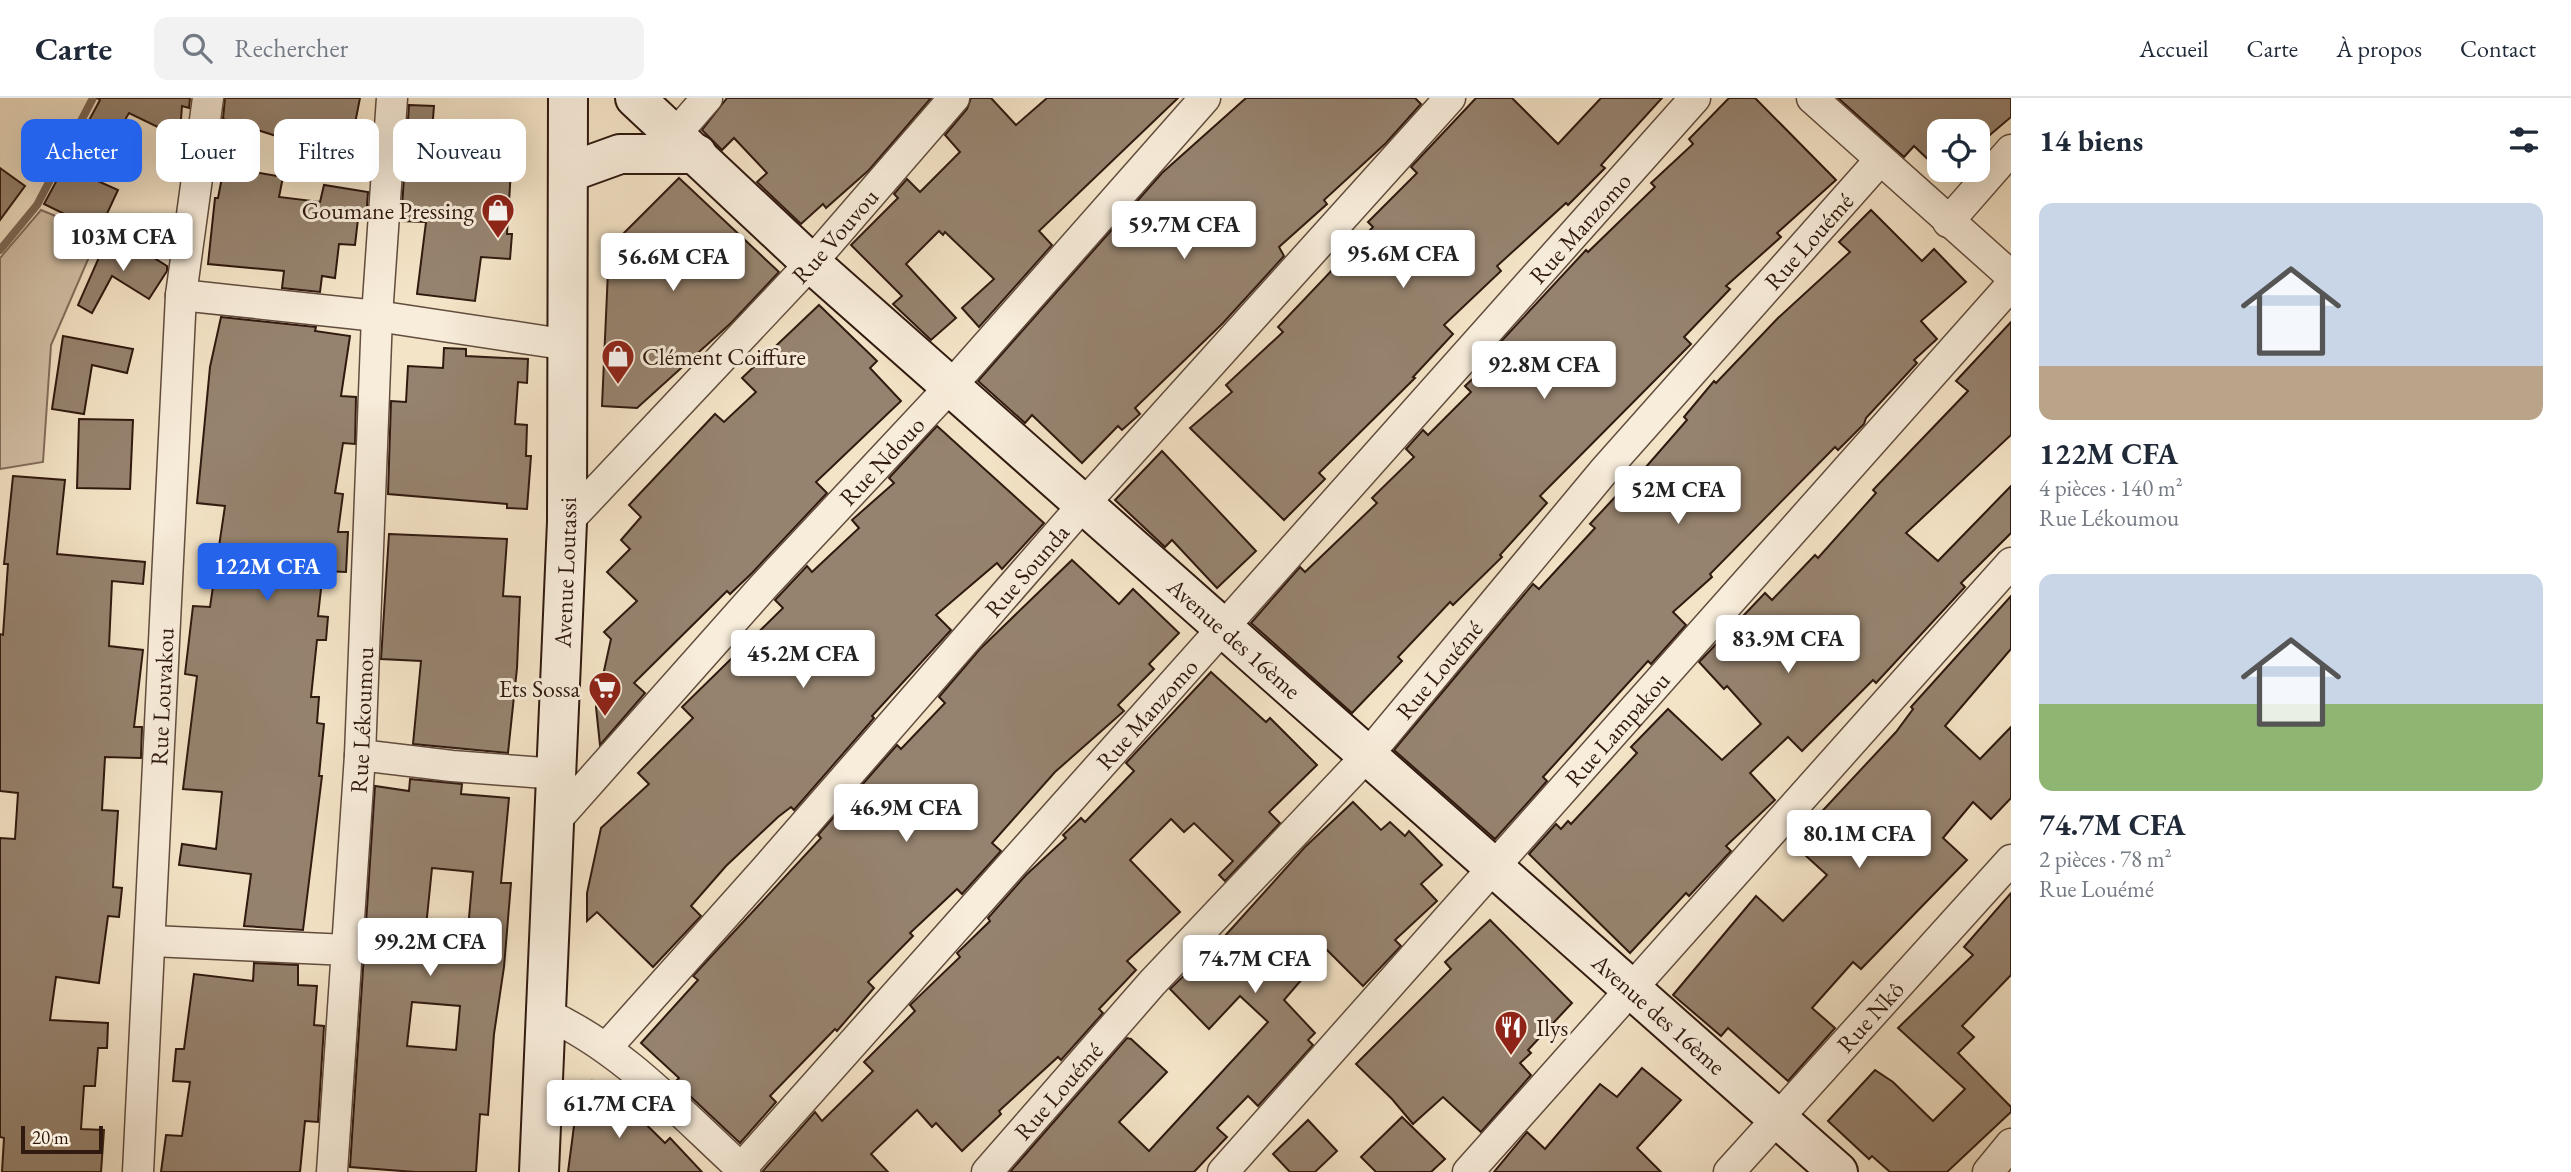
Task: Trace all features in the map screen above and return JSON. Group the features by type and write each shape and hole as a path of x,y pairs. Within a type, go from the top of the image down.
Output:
{"main road":[{"name":"Avenue Loutassi","path":"539,1172 558,774 566,522 570,172 568,98"},
{"name":"Avenue des 16ème","path":"635,98 677,147 1838,1172"},
{"path":"570,172 608,157 677,147"}],"street":[{"name":"Rue Louvakou","path":"138,1172 152,941 181,295 208,98"},
{"name":"Rue Lékoumou","path":"332,1172 360,755 377,316 392,98"},
{"path":"677,147 707,98"},
{"name":"Rue Vouvou","path":"566,522 811,263 954,98"},
{"name":"Rue Ndouo","path":"556,820 763,586 950,387 1205,98"},
{"name":"Rue Sounda","path":"607,1047 1084,504 1450,98"},
{"name":"Rue Manzomo","path":"742,1171 1222,626 1695,98"},
{"path":"1812,98 2011,276"},
{"path":"1948,222 2011,150"},
{"name":"Rue Louémé","path":"987,1172 1152,983 1366,757 1603,472 1880,160"},
{"name":"Rue Lampakou","path":"1223,1172 2011,285"},
{"path":"181,295 377,316 569,345"},
{"path":"1468,1172 1632,992 2011,562"},
{"path":"360,755 452,766 558,774"},
{"name":"Rue Nkô","path":"1729,1172 2011,860"},
{"path":"152,941 348,950"},
{"path":"546,1014 579,1029 607,1047 742,1171"},
{"path":"1988,1172 2011,1144"}],"shaded area":[{"path":"41,210 99,234 51,345 43,462 0,469 0,258"}],"building":[{"path":"97,98 190,98 189,108 182,106 181,119 156,119 156,126 129,113 125,119 90,119 100,100"},
{"path":"225,98 360,98 356,119 274,119 274,135 260,131 260,119 223,119"},
{"path":"727,98 931,98 869,170 826,208 823,204 801,224 757,182 767,173 734,138 722,150 702,130"},
{"path":"971,98 991,98 1016,125 1047,98 1178,98 1039,231 1052,245 979,327 962,308 994,279 945,232 943,235 939,231 906,264 956,318 931,340 893,304 902,296 851,245 898,198 894,194 907,179 920,192 960,152 945,135 967,109"},
{"path":"1246,98 1415,98 1421,104 1386,143 1324,200 1327,204 1279,247 1284,256 1223,323 1135,408 1140,414 1122,430 1118,426 1082,463 1032,415 1025,423 978,381 1162,173"},
{"path":"1476,98 1512,98 1558,144 1601,98 1662,98 1601,165 1605,168 1568,205 1566,203 1497,266 1501,271 1444,325 1453,334 1413,377 1415,378 1319,473 1325,479 1284,520 1190,428 1232,392 1226,385 1283,332 1278,327 1373,227 1368,222 1417,173 1411,167"},
{"path":"1729,98 1755,98 1836,180 1777,233 1781,237 1726,286 1730,289 1684,337 1691,344 1540,496 1547,503 1500,555 1502,557 1453,605 1450,602 1398,657 1402,661 1352,713 1251,623 1300,567 1305,572 1377,503 1372,498 1414,457 1406,449 1423,430 1428,435 1471,392 1465,386 1500,353 1495,348 1586,250 1588,252 1655,187 1651,183 1693,144 1689,139"},
{"path":"1838,98 2011,98 2011,117 1990,135 1990,119 1927,119 1927,158 1914,146 1904,157"},
{"path":"409,105 434,106 433,119 408,119"},
{"path":"0,168 25,186 0,220"},
{"path":"260,173 274,175 274,182 282,182 279,197 320,202 324,185 368,192 366,219 358,219 355,245 339,244 335,278 322,276 320,292 282,288 284,271 208,264 215,198 218,198 221,182 260,182"},
{"path":"679,178 779,272 731,323 637,408 602,406 609,248"},
{"path":"56,182 100,182 118,190 99,231 44,204"},
{"path":"404,182 510,182 507,234 512,234 510,259 481,257 475,301 417,294 426,222 401,221"},
{"path":"1871,210 1922,261 1934,249 1966,282 1921,321 1937,339 1914,360 1917,363 1866,418 1864,424 1838,450 1835,447 1710,574 1712,577 1673,612 1686,625 1651,664 1648,661 1543,777 1547,781 1495,839 1394,750 1533,584 1539,589 1595,528 1590,524 1630,481 1632,483 1687,420 1684,417 1714,381 1716,383 1778,318 1850,252 1839,242"},
{"path":"108,237 130,253 135,246 167,266 167,271 149,299 112,276 92,313 78,305"},
{"path":"819,305 877,361 870,368 901,401 816,482 827,493 752,573 730,594 727,591 634,683 645,693 600,745 596,707 611,639 604,632 637,601 607,572 630,549 621,540 641,517 629,505 715,414 724,422 756,392 742,378"},
{"path":"221,317 316,327 315,331 350,336 341,396 356,397 355,444 343,443 335,493 343,494 338,532 348,532 346,572 323,571 318,616 328,617 326,640 317,640 311,697 319,697 317,723 324,724 319,776 322,776 303,930 244,926 251,874 179,865 182,844 216,849 222,792 183,789 197,676 185,674 193,606 210,607 225,506 197,503 210,367"},
{"path":"2011,322 2011,435 1906,533 1938,561 2011,486 2011,533 1961,583 1965,587 1876,683 1873,680 1802,751 1788,737 1750,773 1775,800 1726,846 1731,851 1689,896 1686,893 1630,953 1529,854 1556,824 1561,829 1568,821 1571,824 1637,753 1631,747 1668,709 1722,760 1761,724 1727,686 1724,689 1699,662 1765,593 1772,600 1815,555 1818,558 1876,493 1873,490 1968,391 1956,381"},
{"path":"63,336 133,349 127,373 92,365 84,414 52,409"},
{"path":"444,348 466,349 466,356 528,359 527,383 518,382 515,424 527,425 526,456 531,456 527,509 507,508 507,504 388,494 391,401 406,402 408,366 443,368"},
{"path":"79,419 133,420 130,489 77,488"},
{"path":"937,426 1044,523 1002,569 997,563 936,615 951,630 872,716 874,718 794,810 791,807 778,817 726,866 691,906 701,916 653,967 597,912 587,921 587,893 601,828 649,784 638,773 693,718 682,707 783,608 775,600 807,566 812,572 859,528 852,520 894,483 889,478"},
{"path":"1162,451 1256,551 1217,588 1172,540 1165,547 1115,500"},
{"path":"13,476 65,480 57,554 145,562 143,584 112,581 109,646 143,650 134,727 142,727 141,758 105,757 102,810 118,811 113,887 122,888 119,917 108,916 99,983 56,977 50,1020 108,1023 107,1048 98,1048 95,1086 84,1086 81,1129 104,1130 101,1172 2,1172 4,1138 0,1137 0,838 15,839 18,793 0,791 0,634 3,635 8,564 4,564"},
{"path":"389,534 507,539 503,596 520,597 517,668 508,753 413,744 421,661 381,659"},
{"path":"1072,560 1119,604 1133,589 1179,633 1149,664 1154,669 1118,705 1124,711 1055,772 992,843 1001,851 962,894 957,889 910,933 913,936 868,982 874,988 837,1031 835,1029 770,1096 776,1102 740,1143 675,1082 679,1078 641,1043 698,980 693,976 821,838 818,835 897,745 901,749 945,703 939,697 980,649"},
{"path":"2011,596 2011,649 1945,726 1980,759 2011,727 2011,798 1991,819 1973,802 1943,838 1967,860 1861,969 1853,962 1812,1008 1835,1028 1788,1081 1728,1028 1721,1036 1673,995 1756,896 1783,921 1827,875 1806,856 1813,848 1799,836 1896,732 1913,709 1911,707"},
{"path":"1211,672 1266,722 1270,718 1317,765 1269,812 1280,823 1225,881 1219,875 1233,861 1194,823 1184,832 1171,819 1130,860 1180,912 1127,961 1136,970 1099,1009 1103,1013 1061,1060 1058,1057 999,1111 1001,1114 962,1151 936,1123 932,1127 917,1110 871,1154 888,1172 762,1172 815,1112 822,1121 873,1071 864,1062 915,1011 910,1005 960,957 957,953 990,921 988,918 1026,875 1066,838 1063,835 1081,818 1085,822 1134,771 1126,763"},
{"path":"410,779 462,784 461,794 509,798 501,883 511,883 504,967 494,1034 488,1115 480,1114 476,1172 415,1172 350,1167 375,786 409,791","holes":["432,868 473,872 468,929 426,927","412,1002 460,1006 456,1050 407,1046"]},
{"path":"1353,802 1381,830 1390,822 1405,836 1409,831 1442,865 1421,884 1437,901 1395,940 1401,946 1363,986 1327,950 1284,1000 1315,1033 1308,1040 1313,1045 1258,1106 1248,1096 1217,1128 1227,1137 1194,1172 1010,1172 1127,1038 1167,1072 1119,1122 1149,1151 1268,1022 1240,996 1209,1029 1170,989 1224,937 1305,847"},
{"path":"2011,893 2011,975 1962,1026 1974,1037 1958,1053 2011,1107 2011,1112 1947,1172 1890,1172 1872,1156 1869,1159 1828,1121 1875,1070 1893,1082 1933,1121 1965,1089 1898,1028 1973,955 1964,947"},
{"path":"1490,920 1572,1003 1528,1050 1531,1053 1520,1063 1531,1075 1481,1132 1443,1097 1413,1124 1356,1064 1451,969 1445,962"},
{"path":"254,963 298,965 298,985 317,986 314,1025 324,1026 318,1122 305,1121 300,1172 161,1172 166,1135 182,1136 190,1082 173,1081 176,1049 184,1049 194,974 253,981"},
{"path":"1642,1068 1681,1100 1637,1148 1661,1172 1494,1172 1527,1132 1545,1149 1600,1084 1617,1097"},
{"path":"592,1081 610,1098 614,1093 665,1143 670,1138 702,1172 568,1172 578,1095"},
{"path":"1402,1117 1445,1159 1431,1172 1376,1172 1361,1157"},
{"path":"1308,1120 1337,1151 1315,1172 1290,1172 1273,1154"}],"waterway":[{"path":"0,250 37,205 93,98"}],"place":[{"name":"Goumane Pressing","path":"498,240"},
{"name":"Clément Coiffure","path":"618,386"},
{"name":"Ets Sossa","path":"605,718"},
{"name":"Ilys","path":"1511,1057"}]}
